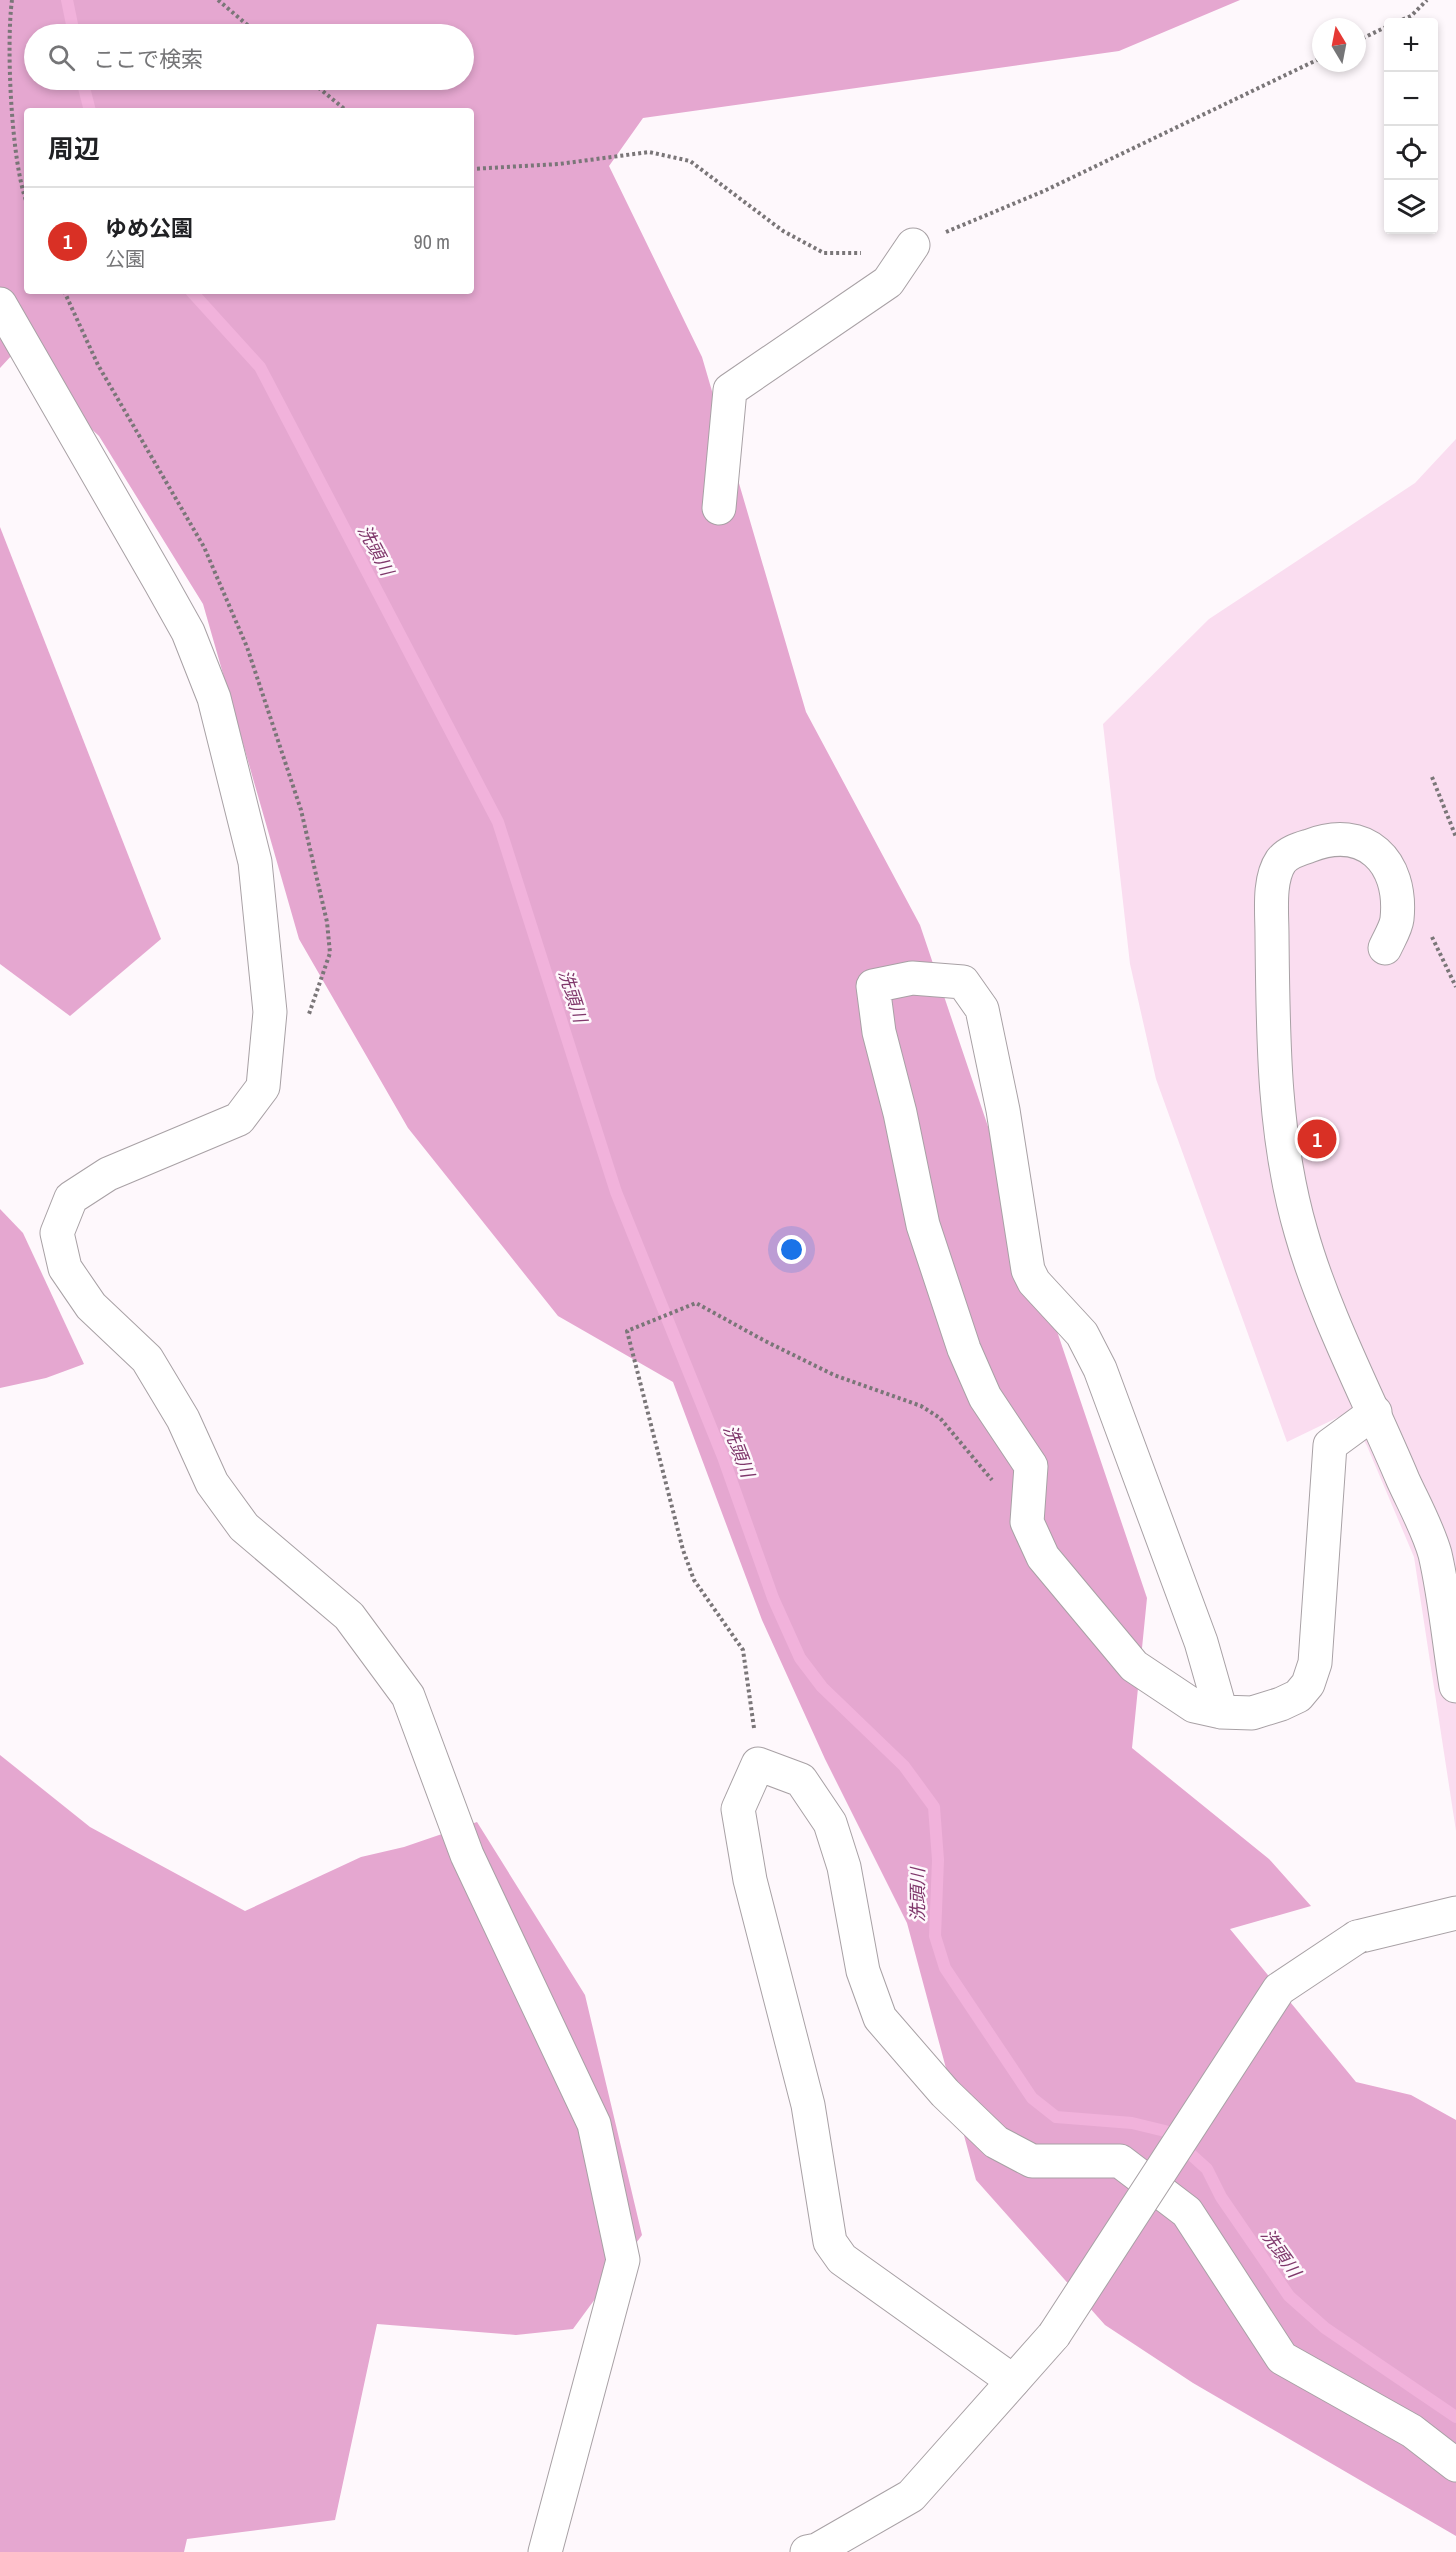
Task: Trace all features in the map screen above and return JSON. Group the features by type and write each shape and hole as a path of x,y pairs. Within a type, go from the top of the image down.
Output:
{"street":[{"path":"719,508 730,390 888,282 913,245"},
{"path":"0,304 188,632 214,698 255,862 270,1012 263,1087 239,1119 108,1174 71,1198 57,1233 65,1268 91,1306 147,1359 183,1419 212,1483 244,1527 349,1616 408,1696 467,1856 594,2124 623,2260 545,2552"},
{"path":"1385,948 1397,921 1397,895 1386,863 1366,843 1343,837 1318,842 1291,852 1280,862 1272,894 1272,999 1275,1079 1286,1162 1301,1232 1321,1290 1434,1552 1456,1686"},
{"path":"1221,1712 1201,1642 1100,1369 1082,1334 1034,1282 1028,1270 1003,1110 982,1009 963,982 912,978 873,986 879,1032 900,1113 923,1225 956,1327 985,1397 1031,1466 1027,1522 1043,1557 1134,1666 1194,1706 1221,1712 1252,1713 1298,1696 1308,1684 1315,1664 1330,1444 1375,1412"},
{"path":"1013,2381 842,2259 830,2242 808,2105 750,1880 738,1809 758,1764 801,1780 830,1823 844,1868 863,1971 880,2018 945,2093 996,2142 1032,2161 1119,2161 1187,2212 1282,2358 1412,2431 1456,2465"},
{"path":"807,2552 817,2550 911,2496 1054,2335 1279,1989 1357,1937 1456,1913"}],"path":[{"path":"12,0 10,17 12,96 18,170 24,192"},
{"path":"218,0 246,24"},
{"path":"1406,18 1427,0"},
{"path":"1366,37 1384,28"},
{"path":"474,169 559,164 649,152 690,160 783,231 824,253 854,255 913,245 1044,191 1312,62"},
{"path":"321,90 343,108"},
{"path":"1432,777 1456,837"},
{"path":"758,1764 743,1650 694,1580 627,1331 696,1303 834,1375 921,1406 940,1418 1027,1522"}],"shaded area":[{"path":"0,0 1240,0 1119,51 643,118 609,166 702,357 806,712 920,925 1147,1598 1132,1748 1269,1859 1311,1906 1230,1929 1356,2082 1411,2095 1456,2120 1456,2536 1193,2383 1105,2325 976,2180 907,1923 825,1759 762,1620 673,1382 558,1316 408,1128 299,939 203,604 99,436 12,355 0,368"},
{"path":"1456,439 1456,1831 1414,1557 1367,1446 1349,1412 1287,1442 1156,1079 1130,964 1103,724 1209,619 1415,483"},
{"path":"0,527 161,939 70,1016 0,964"},
{"path":"0,1209 23,1233 84,1364 46,1378 0,1388"},
{"path":"0,1755 90,1827 245,1911 361,1857 404,1847 477,1822 585,1995 642,2235 573,2329 516,2335 377,2324 335,2520 187,2539 184,2552 0,2552"}],"waterway":[{"name":"洗頭川","path":"67,0 72,24"},
{"name":"洗頭川","path":"85,90 89,108"},
{"name":"洗頭川","path":"194,294 260,367 498,822 616,1192 723,1457 773,1598 800,1658 822,1687 904,1766 934,1807 938,1860 935,1936 945,1968 1032,2098 1056,2117 1132,2123 1165,2131 1207,2169 1221,2197 1289,2296 1325,2328 1456,2417"}],"place":[{"name":"ゆめ公園","path":"1317,1139"}]}
